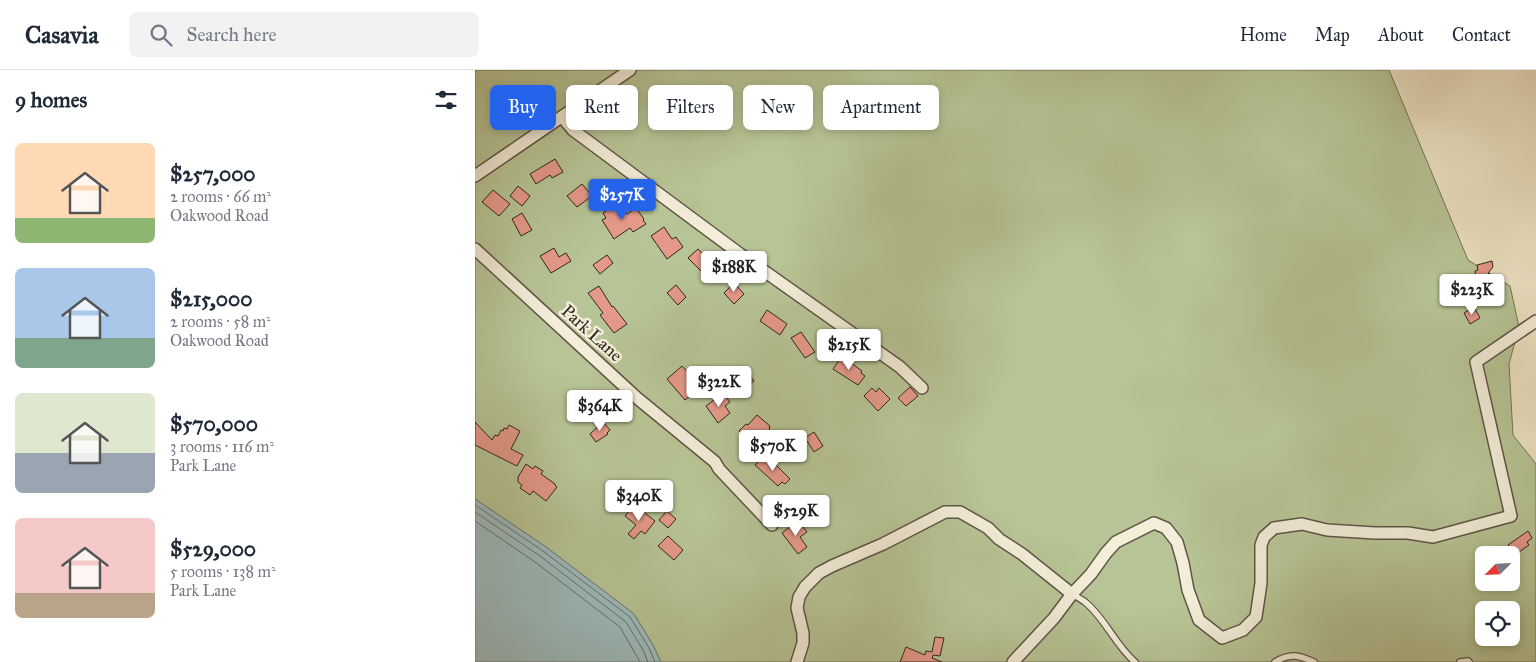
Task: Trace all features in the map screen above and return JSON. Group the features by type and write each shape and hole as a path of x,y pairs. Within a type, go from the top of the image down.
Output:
{"street":[{"path":"475,176 631,70"},
{"path":"562,117 573,130 740,254 900,367 922,388"},
{"name":"Park Lane","path":"475,249 637,398 715,462 719,469 772,525"},
{"path":"1013,662 1054,618 1116,542 1154,523 1166,528 1177,542 1188,590 1199,620 1222,638 1243,630 1256,617 1261,583 1261,545 1264,536 1274,528 1302,524 1327,530 1408,533 1433,537 1511,516 1476,362 1536,321"},
{"path":"797,662 803,644 803,633 797,608 799,597 805,587 819,573 832,566 883,544 945,512 960,512 988,528 999,539 1022,554 1072,594"}],"lane":[{"path":"1072,594 1087,603 1120,647 1135,662"},
{"path":"1275,662 1284,657 1300,656 1314,662"},
{"path":"1460,662 1469,662"}],"green space":[{"path":"475,70 1389,70 1468,260 1510,286 1519,327 1509,364 1513,435 1536,464 1536,662 661,662 634,614 546,547 475,499"}],"water":[{"path":"475,499 546,547 634,614 661,662 475,662"}],"building":[{"path":"555,159 563,172 552,178 550,175 536,184 530,174"},
{"path":"582,184 592,196 577,207 567,196"},
{"path":"518,186 530,196 522,206 510,196"},
{"path":"493,190 510,204 499,216 482,202"},
{"path":"617,204 620,208 623,207 627,214 636,208 646,224 633,232 630,228 614,239 602,220 606,218 603,213"},
{"path":"522,213 532,230 521,236 512,219"},
{"path":"664,227 672,239 676,237 683,247 667,259 651,236"},
{"path":"554,248 559,257 566,253 571,261 551,273 540,256"},
{"path":"698,249 713,265 704,274 688,258"},
{"path":"607,255 613,263 600,274 593,265"},
{"path":"1492,261 1493,267 1488,273 1495,277 1496,281 1492,288 1493,293 1484,295 1482,286 1478,287 1475,271 1478,270 1477,265"},
{"path":"734,283 744,294 734,304 724,293"},
{"path":"676,285 686,297 678,305 667,293"},
{"path":"599,286 612,307 627,324 614,333 600,315 603,313 588,293"},
{"path":"1474,307 1480,318 1470,324 1464,313"},
{"path":"767,310 787,324 780,335 760,321"},
{"path":"801,332 815,352 805,358 791,338"},
{"path":"830,338 836,347 823,356 817,347"},
{"path":"842,356 862,371 861,373 865,376 858,385 833,369"},
{"path":"682,366 703,389 693,397 691,395 685,400 667,379"},
{"path":"743,368 754,381 745,388 736,373"},
{"path":"910,387 918,396 906,406 898,398"},
{"path":"872,388 876,392 879,388 890,399 878,411 864,396"},
{"path":"723,393 730,402 725,406 730,413 718,423 706,406"},
{"path":"757,415 770,426 770,429 759,440 755,436 749,441 739,431"},
{"path":"475,422 492,440 495,435 498,436 501,430 507,429 509,425 520,431 511,449 523,455 517,466 475,445"},
{"path":"603,422 610,430 608,434 596,442 590,434"},
{"path":"814,432 823,446 814,452 805,438"},
{"path":"762,458 768,464 771,460 790,479 785,484 782,482 778,486 755,465"},
{"path":"526,464 533,469 535,466 543,471 541,474 557,487 546,501 533,491 530,495 520,488 522,485 518,482 518,477"},
{"path":"632,507 639,513 641,510 655,521 645,534 641,531 634,539 628,534 636,525 625,516"},
{"path":"667,511 676,519 668,528 659,520"},
{"path":"800,523 807,532 800,537 807,547 798,554 782,533 791,526 793,528"},
{"path":"1528,531 1532,538 1527,542 1529,545 1520,551 1520,546 1508,545"},
{"path":"668,536 683,550 674,560 658,546"},
{"path":"935,637 944,638 940,656 933,655 932,658 942,662 900,662 906,647 925,655 926,651 932,652"}]}
